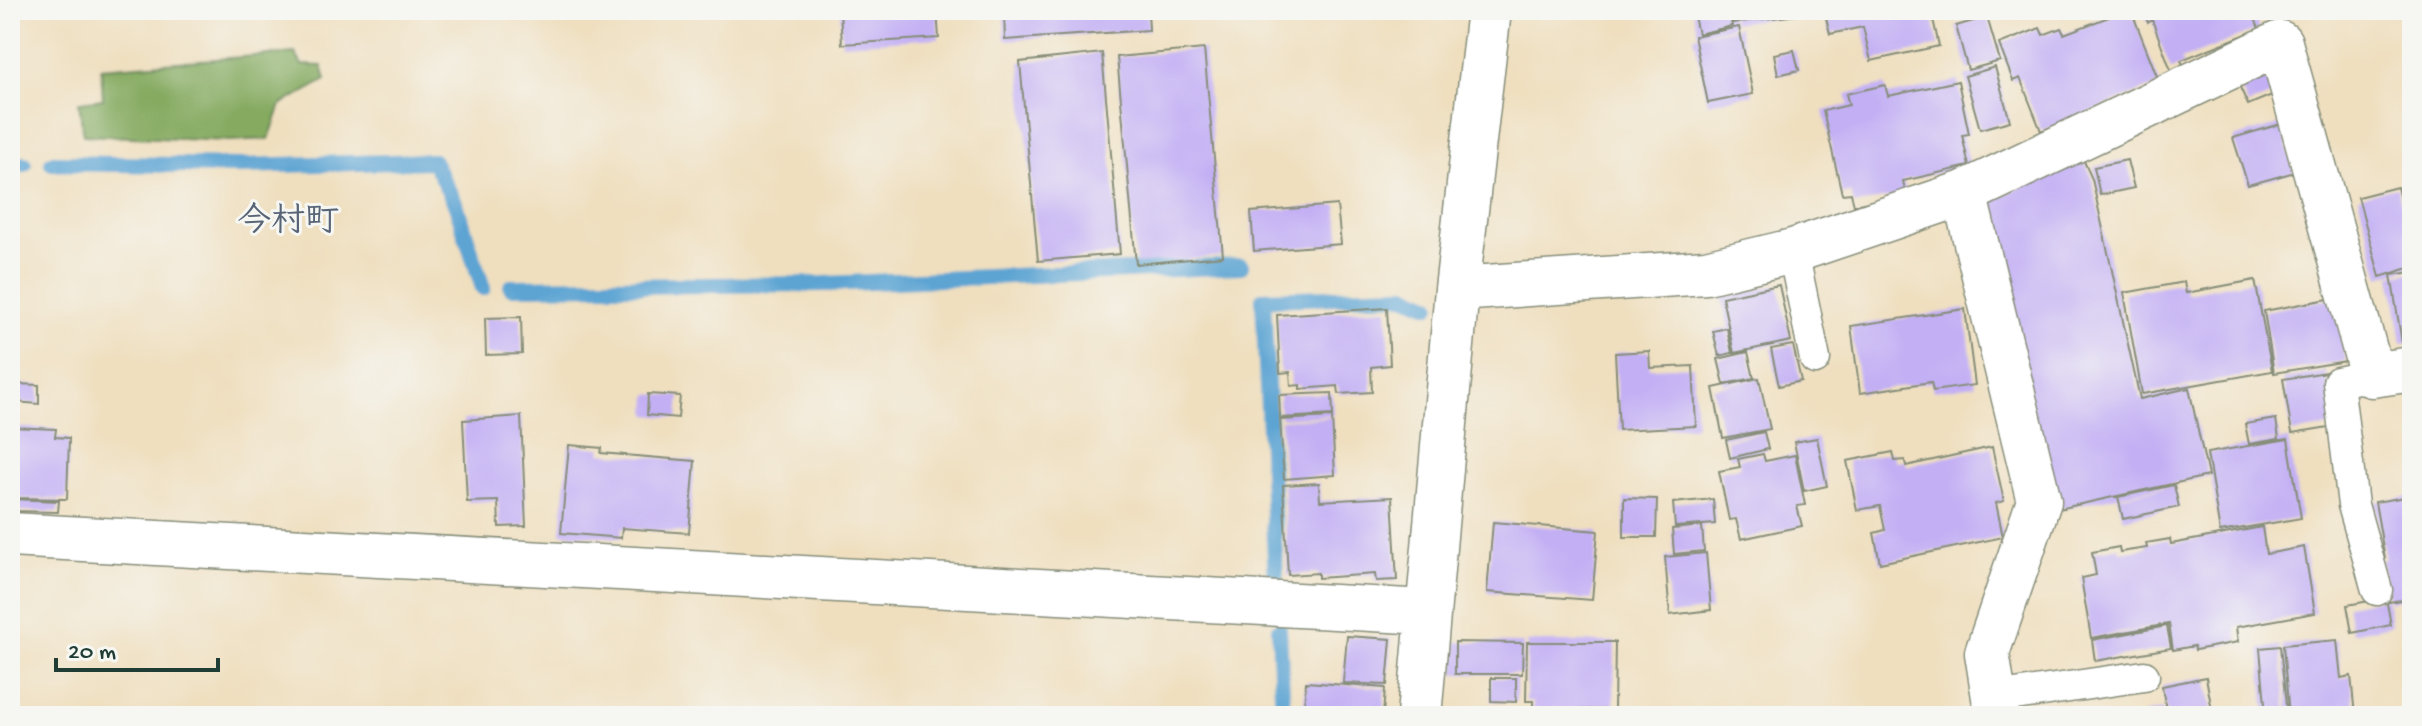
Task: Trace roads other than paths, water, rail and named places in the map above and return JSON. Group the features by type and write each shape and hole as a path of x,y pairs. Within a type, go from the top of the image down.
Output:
{"street":[{"path":"1419,716 1457,289 1489,10"},
{"path":"1457,289 1706,272 1793,251 1964,193 2277,26 2392,372"},
{"path":"1964,193 2039,501 1987,653 1996,707"},
{"path":"10,535 1427,612"}],"lane":[{"path":"1793,251 1815,359"},
{"path":"2377,590 2353,505 2338,382 2392,372"},
{"path":"1996,707 2144,676"}],"waterway":[{"path":"52,163 240,166 433,161 456,205 483,288"},
{"path":"10,164 24,164"},
{"path":"511,287 824,284 1241,266"},
{"path":"1276,580 1263,299 1405,295 1429,305"},
{"path":"1279,629 1283,716"}],"district":[{"name":"今村町","path":"288,224"}]}
